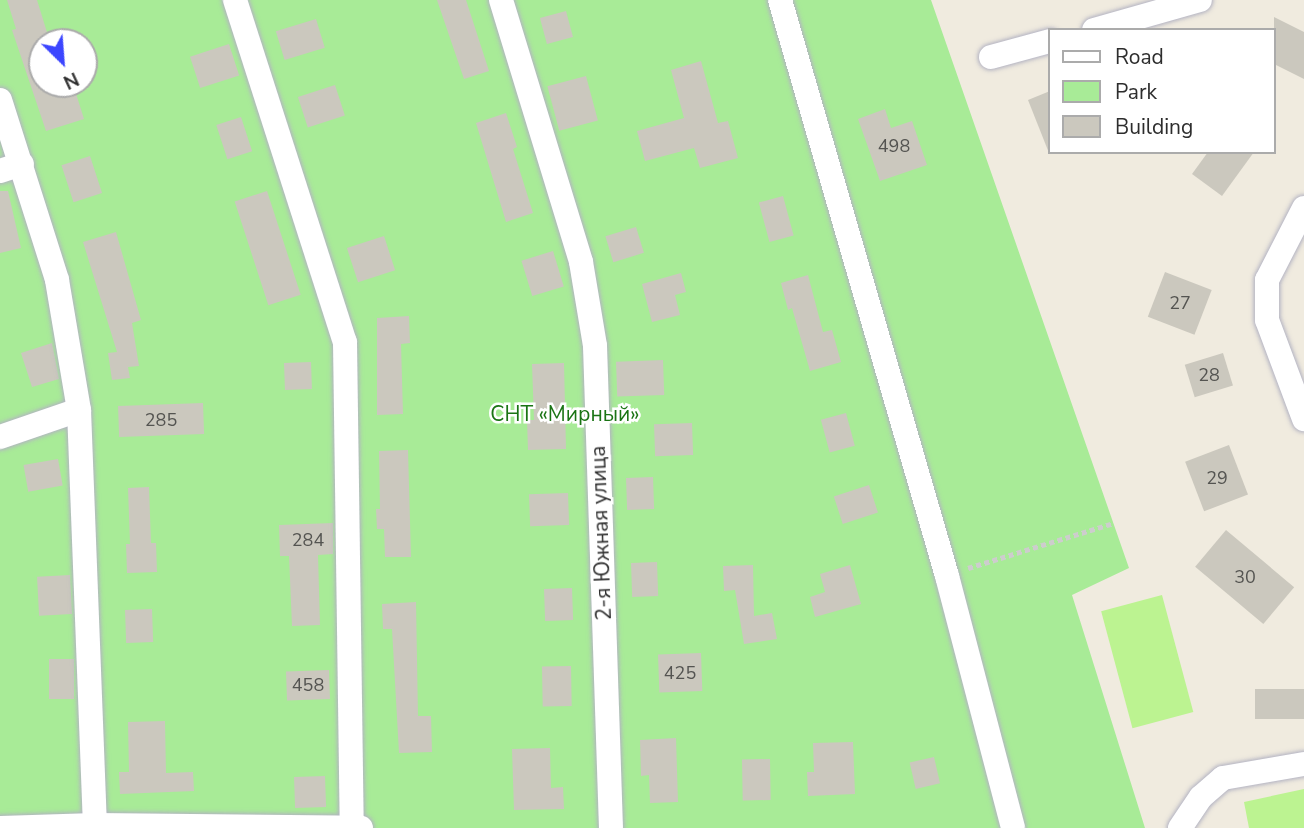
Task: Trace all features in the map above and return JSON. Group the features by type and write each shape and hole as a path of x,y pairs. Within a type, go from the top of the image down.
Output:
{"lane":[{"path":"235,0 345,342 352,828"},
{"name":"2-я Южная улица","path":"501,0 581,262 595,346 611,828"},
{"path":"780,0 947,576 1013,828"},
{"path":"1101,28 1200,0"},
{"path":"990,57 1048,42"},
{"path":"0,100 11,168 57,280 79,410 95,825"},
{"path":"1304,208 1267,280 1267,320 1304,418"},
{"path":"0,437 79,410"},
{"path":"1180,828 1201,797 1223,778 1304,764"},
{"path":"1,828 95,825 361,828"}],"path":[{"path":"947,576 1113,523"}],"green space":[{"name":"СНТ «Мирный»","path":"0,0 931,0 1129,568 1072,595 1145,828 0,828"},
{"path":"1162,595 1193,712 1132,728 1101,611"},
{"path":"1304,789 1304,828 1249,828 1244,802"}],"building":[{"path":"7,0 37,0 46,28 28,28 28,78 12,30 16,29"},
{"path":"437,0 466,0 489,71 464,79"},
{"path":"566,11 573,37 547,44 540,18"},
{"path":"1274,17 1304,32 1304,79 1276,65"},
{"path":"316,19 325,48 285,60 276,31"},
{"path":"229,44 239,75 200,88 190,57"},
{"path":"701,61 718,123 728,121 738,158 700,168 694,148 645,161 637,131 684,118 671,70"},
{"path":"586,76 598,120 559,131 547,86"},
{"path":"335,85 345,115 308,127 298,97"},
{"path":"1048,92 1048,150 1028,100"},
{"path":"35,98 77,98 84,119 46,131"},
{"path":"885,109 891,128 912,121 927,165 880,181 858,119"},
{"path":"506,113 517,147 513,149 533,213 506,222 476,123"},
{"path":"241,117 252,151 227,159 216,125"},
{"path":"1207,154 1253,154 1222,196 1192,174"},
{"path":"90,156 102,193 74,202 61,165"},
{"path":"0,191 8,191 21,248 0,253"},
{"path":"267,191 301,295 268,305 235,202"},
{"path":"783,196 794,236 769,242 759,202"},
{"path":"636,227 644,253 613,262 605,236"},
{"path":"116,232 141,320 132,323 139,366 128,367 130,378 112,380 108,353 117,352 83,242"},
{"path":"384,236 395,270 358,282 347,248"},
{"path":"553,251 564,286 532,296 521,261"},
{"path":"1165,272 1212,290 1194,335 1148,317"},
{"path":"681,273 686,292 675,295 680,315 652,322 642,284"},
{"path":"808,275 823,332 832,330 841,362 810,371 792,308 788,310 781,283"},
{"path":"409,316 410,343 401,344 403,414 377,415 377,318"},
{"path":"52,343 59,379 32,387 21,353"},
{"path":"1223,353 1233,386 1195,397 1185,365"},
{"path":"663,360 664,395 617,397 616,362"},
{"path":"311,362 312,389 285,390 284,363"},
{"path":"564,363 566,449 528,450 527,420 534,420 532,364"},
{"path":"203,403 204,434 119,437 118,406"},
{"path":"846,413 855,446 830,453 821,420"},
{"path":"692,423 693,455 655,456 654,424"},
{"path":"1229,445 1248,494 1204,511 1185,462"},
{"path":"408,450 411,557 385,557 384,529 377,529 376,509 380,509 379,451"},
{"path":"58,459 63,486 28,492 24,465"},
{"path":"653,477 654,509 627,510 626,478"},
{"path":"869,485 878,513 843,524 834,496"},
{"path":"149,487 151,543 156,543 157,572 127,573 126,544 130,544 128,488"},
{"path":"568,493 569,525 530,526 529,494"},
{"path":"333,523 333,554 318,555 320,625 292,626 289,556 280,556 279,525"},
{"path":"1226,530 1294,587 1263,624 1195,567"},
{"path":"657,562 658,596 632,597 631,563"},
{"path":"753,565 754,616 772,613 777,639 744,644 735,590 724,591 723,566"},
{"path":"850,565 861,604 815,617 810,597 825,592 820,574"},
{"path":"70,575 72,614 39,616 37,577"},
{"path":"572,588 573,620 545,621 544,589"},
{"path":"416,602 418,716 431,716 432,752 399,753 392,629 383,629 382,604"},
{"path":"152,609 153,642 126,643 125,610"},
{"path":"701,653 702,691 659,692 658,655"},
{"path":"49,659 74,659 74,699 49,699"},
{"path":"571,666 572,706 543,707 542,667"},
{"path":"329,670 330,699 287,700 286,672"},
{"path":"1255,689 1304,689 1304,719 1255,719"},
{"path":"165,721 166,773 193,772 194,791 120,794 119,772 129,772 128,722"},
{"path":"676,738 678,802 650,803 649,775 641,776 640,740"},
{"path":"853,742 855,794 808,796 807,772 814,772 813,743"},
{"path":"550,748 551,788 563,787 564,809 514,810 512,749"},
{"path":"934,757 940,783 916,789 910,763"},
{"path":"742,759 770,759 771,800 743,800"},
{"path":"325,776 326,807 295,808 294,777"}]}
